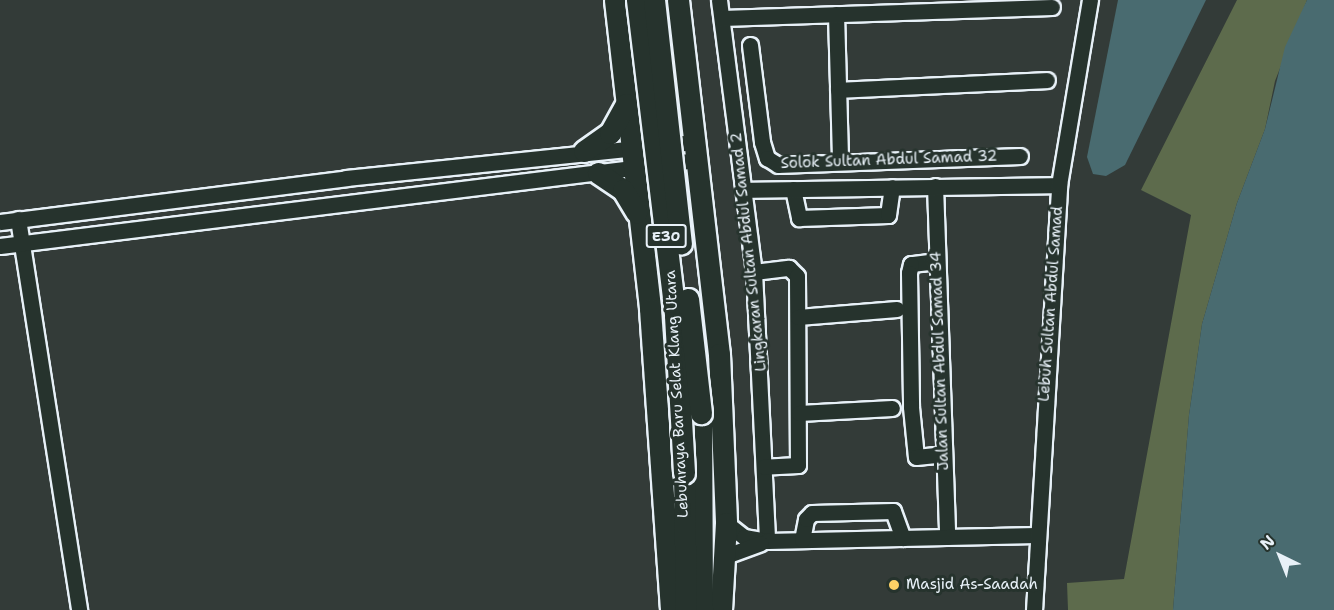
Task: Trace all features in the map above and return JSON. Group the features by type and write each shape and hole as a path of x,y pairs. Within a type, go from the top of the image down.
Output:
{"highway":[{"path":"615,0 640,220 671,610"},
{"name":"Lebuhraya Baru Selat Klang Utara","path":"637,0 675,316 684,473 686,610"},
{"name":"Lebuhraya Baru Selat Klang Utara","path":"654,0 701,413 702,610"},
{"path":"678,0 718,354 726,522 721,610"},
{"path":"584,151 610,134 626,104"},
{"path":"598,173 623,190 640,220"}],"street":[{"name":"Lingkaran Sultan Abdul Samad 2","path":"719,0 754,272 767,541"},
{"name":"Lebuh Sultan Abdul Samad","path":"1034,610 1036,535 1059,185 1090,0"},
{"path":"722,18 836,14 882,6 1052,7"},
{"path":"836,14 840,161"},
{"name":"Solok Sultan Abdul Samad 32","path":"750,45 767,158 778,165 1020,156"},
{"path":"838,90 1047,80"},
{"path":"0,222 584,151 632,147 695,151"},
{"path":"0,246 635,169 695,151"},
{"path":"744,190 1059,185"},
{"name":"Jalan Sultan Abdul Samad 34","path":"935,186 947,537"},
{"path":"793,189 799,218 888,215 892,187"},
{"path":"224,194 227,217"},
{"path":"18,219 79,610"},
{"path":"937,261 910,264 911,407 916,457 943,454"},
{"path":"754,272 789,268 797,276 800,413 798,465 764,467"},
{"path":"798,317 897,309"},
{"path":"800,413 892,408"},
{"path":"802,540 806,519 812,513 893,511 899,518 903,538"},
{"path":"726,522 744,537 767,541 1036,535"},
{"path":"723,557 767,541"}],"green space":[{"path":"1237,0 1307,0 1275,81 1265,129 1237,203 1202,324 1189,415 1173,610 1068,610 1067,583 1124,579 1191,215 1141,190"}],"water":[{"path":"1118,0 1206,0 1125,165 1106,176 1093,174 1087,157"},
{"path":"1307,0 1334,0 1334,610 1173,610 1189,415 1202,324 1237,203 1265,129 1285,47"}],"place":[{"name":"Masjid As-Saadah","path":"894,585"}]}
